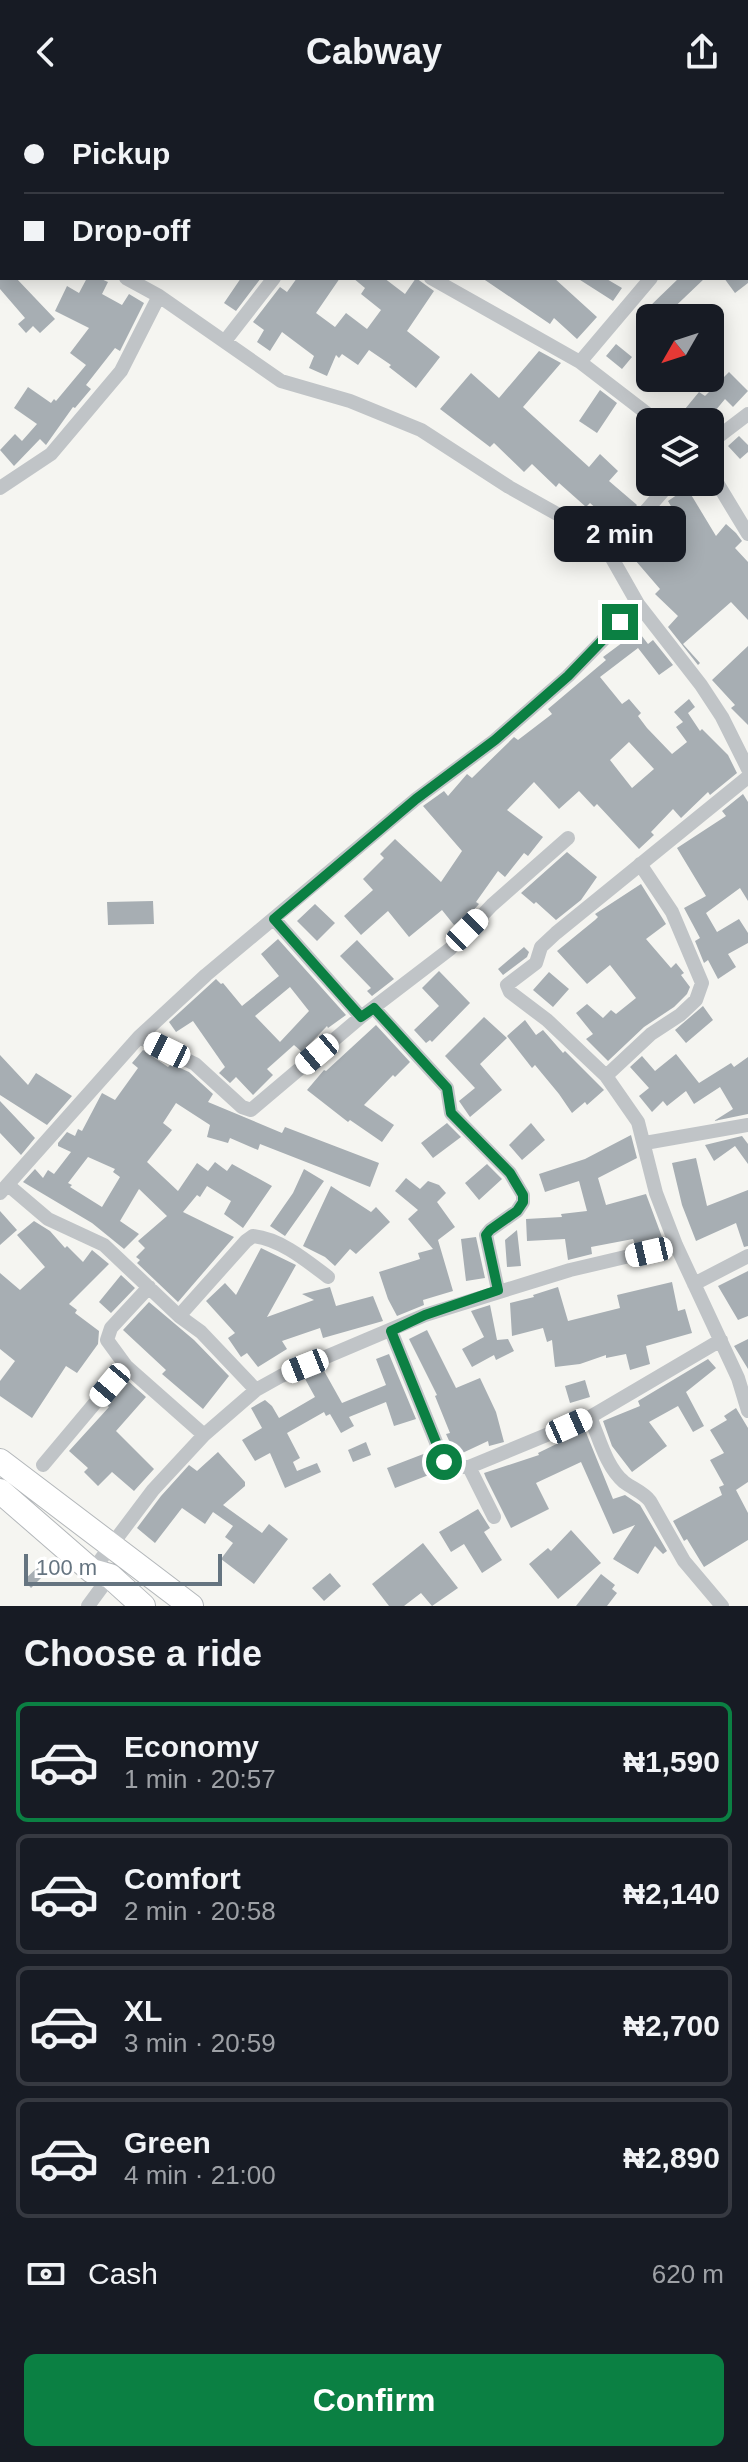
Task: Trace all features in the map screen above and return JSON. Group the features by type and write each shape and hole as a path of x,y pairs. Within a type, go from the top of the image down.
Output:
{"main road":[{"path":"0,1461 191,1606"},
{"path":"0,1491 143,1606"}],"street":[{"path":"130,280 159,296 281,381 350,401 421,430 509,487 566,519 609,553 638,604 743,742 748,769"},
{"path":"225,341 272,280"},
{"path":"435,280 580,362 640,408"},
{"path":"580,362 649,280"},
{"path":"0,487 51,454 121,371 159,296"},
{"path":"724,432 748,414"},
{"path":"724,494 748,534"},
{"path":"609,553 659,496"},
{"path":"256,1390 201,1332 179,1316 104,1245 48,1219 4,1189 139,1037 206,975 416,799 506,731 568,676 638,604"},
{"path":"748,777 556,933 541,947 536,963 507,985 510,992 547,1020 606,1076 638,1122 656,1193 676,1245 738,1378 748,1411"},
{"path":"139,1037 195,1064 242,1107 251,1110 361,1017 450,949 492,905 568,838"},
{"path":"606,1076 651,1034 696,1000 702,983 672,912 640,864"},
{"path":"274,919 361,1017"},
{"path":"374,1008 447,1088 451,1113 510,1173 523,1195 523,1202 517,1211 486,1235 498,1290"},
{"path":"645,1143 748,1125"},
{"path":"179,1316 253,1236 304,1259 328,1277"},
{"path":"88,1606 111,1546 153,1490 204,1435 256,1390 281,1376 425,1315 498,1290 676,1245"},
{"path":"694,1284 748,1256"},
{"path":"149,1287 111,1328 107,1336 110,1345 126,1366 204,1435"},
{"path":"391,1331 444,1462 449,1467 469,1467 590,1417 721,1340"},
{"path":"43,1465 126,1366"},
{"path":"590,1417 614,1472 625,1483 645,1494 684,1561 722,1606"},
{"path":"469,1467 494,1517"}],"building":[{"path":"0,280 18,280 55,319 40,333 33,326 26,333 18,324 25,318 0,289"},
{"path":"86,280 104,280 108,282 102,294 122,305 129,294 144,303 120,351 115,348 86,385 91,389 73,407 46,445 40,439 14,466 0,450 15,434 22,441 37,424 14,408 28,387 51,403 86,365 70,353 89,328 55,311 67,286 79,293"},
{"path":"240,280 259,280 236,311 224,303"},
{"path":"296,280 339,280 316,313 335,327 346,313 367,329 381,310 361,294 365,288 355,280 387,280 405,294 415,280 419,280 434,291 407,331 440,357 416,388 369,350 358,365 342,354 339,358 336,355 327,376 309,368 314,356 282,332 270,351 257,342 264,330 253,322 280,287 287,292"},
{"path":"485,280 556,280 597,317 577,339 554,318 550,324"},
{"path":"580,280 608,280 622,288 613,301"},
{"path":"677,280 703,280 678,304 652,304"},
{"path":"725,280 748,280 748,283 735,293"},
{"path":"616,344 632,357 622,369 606,356"},
{"path":"539,351 561,363 523,407 589,467 600,454 618,471 609,481 637,505 618,528 590,503 586,507 559,483 556,487 532,464 524,472 494,443 490,447 440,409 471,373 499,398"},
{"path":"729,372 748,391 733,407 725,399 718,408 686,408 699,392 705,396 709,392 724,392 724,377"},
{"path":"600,390 617,403 597,433 579,421"},
{"path":"739,436 748,445 748,452 740,459 728,446"},
{"path":"675,496 692,496 716,536 726,524 736,533 742,541 735,548 748,562 748,620 731,602 683,644 700,663 698,665 668,627 678,616 655,594 660,589 635,560 680,522 668,501"},
{"path":"638,631 648,644 653,640 673,665 659,675 638,648 600,677 622,704 629,699 641,713 638,716 647,728 672,754 687,742 676,727 683,722 674,712 689,699 695,707 688,713 700,731 702,729 728,755 737,773 710,795 708,792 681,818 673,809 639,849 597,804 594,807 579,791 559,809 534,782 507,810 543,837 528,856 524,853 505,877 498,871 472,912 454,925 442,910 409,937 388,911 361,935 344,916 373,890 363,879 384,858 380,854 395,839 441,882 462,851 423,806 444,791 448,796 467,774 472,778 514,737 518,740 552,714 548,709 606,660 603,657","holes":["629,742 654,769 632,788 610,760"]},
{"path":"748,646 748,725 731,708 735,705 712,680"},
{"path":"743,794 748,802 748,901 740,888 706,913 717,932 739,919 748,933 748,943 728,954 736,967 718,979 708,960 704,963 695,941 700,938 684,908 706,896 677,848 726,816 722,811"},
{"path":"567,852 597,877 581,900 556,920 521,893"},
{"path":"641,884 666,924 646,939 671,968 676,963 690,987 674,1007 644,1027 608,1061 586,1039 593,1034 576,1013 587,1004 603,1018 611,1010 616,1014 636,998 610,965 587,984 557,951 595,920 598,917 595,914"},
{"path":"153,901 154,924 108,925 107,902"},
{"path":"315,904 335,923 317,941 297,921"},
{"path":"278,939 346,1015 327,1026 302,1052 294,1045 267,1069 273,1075 253,1095 236,1077 230,1083 219,1073 225,1067 193,1021 176,1032 169,1022 216,979 242,1006 279,976 261,954","holes":["290,987 309,1011 280,1042 255,1016"]},
{"path":"357,940 394,979 372,996 367,991 371,988 340,956"},
{"path":"524,947 529,952 527,957 503,975 498,969"},
{"path":"439,971 470,1003 432,1042 426,1043 414,1030 439,1006 422,988"},
{"path":"549,972 569,989 553,1007 533,990"},
{"path":"703,1006 713,1020 686,1043 675,1030"},
{"path":"484,1017 507,1038 480,1064 502,1090 470,1117 459,1101 475,1088 445,1056"},
{"path":"525,1020 536,1035 543,1030 604,1090 572,1113 535,1065 532,1068 507,1036"},
{"path":"376,1025 410,1062 364,1105 394,1125 382,1142 350,1120 348,1122 307,1090 324,1070"},
{"path":"143,1050 168,1067 171,1064 189,1072 213,1094 208,1102 282,1133 285,1127 379,1163 370,1187 260,1144 258,1150 230,1138 228,1143 207,1137 210,1125 176,1103 163,1123 172,1130 147,1162 178,1191 197,1163 208,1171 215,1162 227,1171 232,1164 272,1186 243,1228 224,1214 231,1201 207,1186 183,1212 234,1237 178,1302 137,1263 140,1260 136,1257 145,1248 138,1241 167,1216 139,1189 120,1221 139,1234 124,1249 92,1223 23,1182 35,1169 43,1178 48,1170 54,1174 71,1152 58,1146 58,1143 67,1132 75,1136 78,1129 82,1131 102,1093 115,1100 138,1068 132,1063","holes":["88,1157 115,1169 113,1172 120,1177 102,1207 68,1183"]},
{"path":"676,1054 699,1083 731,1063 734,1067 748,1057 748,1114 714,1121 733,1109 720,1087 694,1104 686,1091 667,1106 663,1101 652,1112 639,1096 649,1088 630,1067 642,1056 655,1071"},
{"path":"0,1055 28,1085 36,1073 72,1096 47,1125 0,1095"},
{"path":"0,1101 35,1138 21,1155 0,1133"},
{"path":"447,1123 461,1137 433,1158 421,1143"},
{"path":"531,1123 545,1140 522,1160 509,1145"},
{"path":"631,1135 637,1158 598,1178 606,1205 646,1194 662,1237 635,1244 633,1239 591,1247 592,1254 568,1260 565,1239 527,1241 526,1219 562,1217 561,1214 587,1211 579,1181 545,1192 539,1174 585,1159"},
{"path":"742,1136 748,1144 748,1164 735,1146 714,1161 705,1145"},
{"path":"696,1158 707,1206 748,1190 748,1246 744,1247 736,1223 696,1241 682,1205 672,1163"},
{"path":"487,1164 502,1179 479,1200 465,1183"},
{"path":"304,1169 324,1181 285,1236 270,1226 293,1193"},
{"path":"406,1178 420,1189 428,1181 439,1185 446,1193 437,1202 455,1227 438,1240 453,1291 423,1300 424,1305 397,1316 379,1272 420,1259 418,1253 433,1249 408,1219 418,1210 395,1191"},
{"path":"331,1186 371,1212 376,1207 390,1222 356,1254 350,1249 335,1266 303,1246"},
{"path":"0,1211 17,1230 0,1245"},
{"path":"34,1221 50,1231 83,1262 92,1250 109,1264 69,1304 77,1310 75,1313 99,1331 98,1344 77,1373 66,1366 32,1418 0,1396 0,1381 15,1361 0,1349 0,1273 20,1290 45,1267 17,1235"},
{"path":"517,1230 521,1266 507,1267 505,1240"},
{"path":"476,1237 485,1278 466,1281 461,1239"},
{"path":"261,1248 296,1265 267,1317 314,1300 302,1294 330,1287 336,1306 373,1296 383,1321 323,1338 320,1328 282,1341 287,1349 258,1367 247,1353 241,1357 228,1338 235,1333 206,1301 225,1283 236,1295"},
{"path":"748,1271 748,1316 738,1320 718,1286"},
{"path":"121,1275 135,1288 111,1313 99,1302"},
{"path":"672,1282 678,1311 685,1309 692,1333 646,1346 650,1364 630,1370 626,1354 606,1358 606,1355 580,1364 555,1367 552,1340 547,1342 543,1328 512,1336 510,1303 533,1295 558,1287 568,1321 620,1308 617,1295"},
{"path":"149,1302 194,1340 229,1376 203,1409 162,1374 166,1370 123,1330"},
{"path":"490,1305 497,1340 508,1339 514,1351 496,1360 494,1355 472,1367 462,1349 484,1337 471,1311"},
{"path":"427,1330 456,1388 480,1378 496,1412 504,1442 489,1446 488,1441 456,1456 446,1434 450,1433 437,1395 409,1339"},
{"path":"748,1339 748,1369 734,1346"},
{"path":"389,1354 416,1419 394,1426 386,1402 349,1417 354,1426 341,1433 330,1414 326,1416 324,1412 287,1433 300,1458 293,1462 297,1471 317,1463 321,1472 285,1488 270,1453 255,1461 242,1440 262,1428 251,1408 265,1400 279,1418 315,1397 304,1377 323,1369 342,1403 386,1385 376,1359"},
{"path":"708,1359 716,1368 686,1392 704,1426 693,1432 678,1406 649,1422 667,1446 632,1472 612,1446 603,1421 640,1406 638,1401"},
{"path":"127,1380 146,1397 116,1431 154,1469 134,1491 112,1472 98,1486 84,1472 88,1468 69,1451 109,1407 106,1405"},
{"path":"585,1380 590,1397 570,1403 565,1386"},
{"path":"736,1408 748,1428 748,1482 736,1490 748,1513 748,1540 704,1567 673,1521 722,1495 719,1487 724,1485 710,1460 724,1453 710,1430 727,1420 724,1416"},
{"path":"585,1430 613,1499 625,1495 640,1505 667,1551 663,1554 655,1546 638,1574 613,1559 635,1525 613,1534 581,1462 536,1483 549,1509 511,1528 484,1473 539,1455"},
{"path":"366,1442 371,1455 353,1462 348,1450"},
{"path":"218,1452 245,1482 245,1486 223,1505 262,1533 269,1524 288,1539 254,1584 221,1559 233,1543 225,1537 233,1526 213,1512 205,1524 182,1508 155,1543 137,1528 189,1465 197,1471"},
{"path":"426,1453 434,1473 395,1488 387,1468"},
{"path":"478,1509 490,1528 484,1532 502,1560 482,1573 464,1544 451,1552 439,1532"},
{"path":"571,1530 601,1563 558,1599 529,1564 548,1548 551,1551"},
{"path":"423,1543 458,1588 432,1606 421,1593 404,1606 389,1606 372,1584"},
{"path":"38,1567 45,1574 31,1588 24,1580"},
{"path":"330,1573 341,1586 324,1601 312,1588"},
{"path":"601,1574 615,1585 612,1589 617,1593 607,1606 576,1606"}],"route":[{"path":"444,1462 391,1331 425,1315 498,1290 486,1235 517,1211 523,1202 523,1195 510,1173 451,1113 447,1088 374,1008 361,1017 274,919 416,799 495,740 568,676 620,622"}]}
